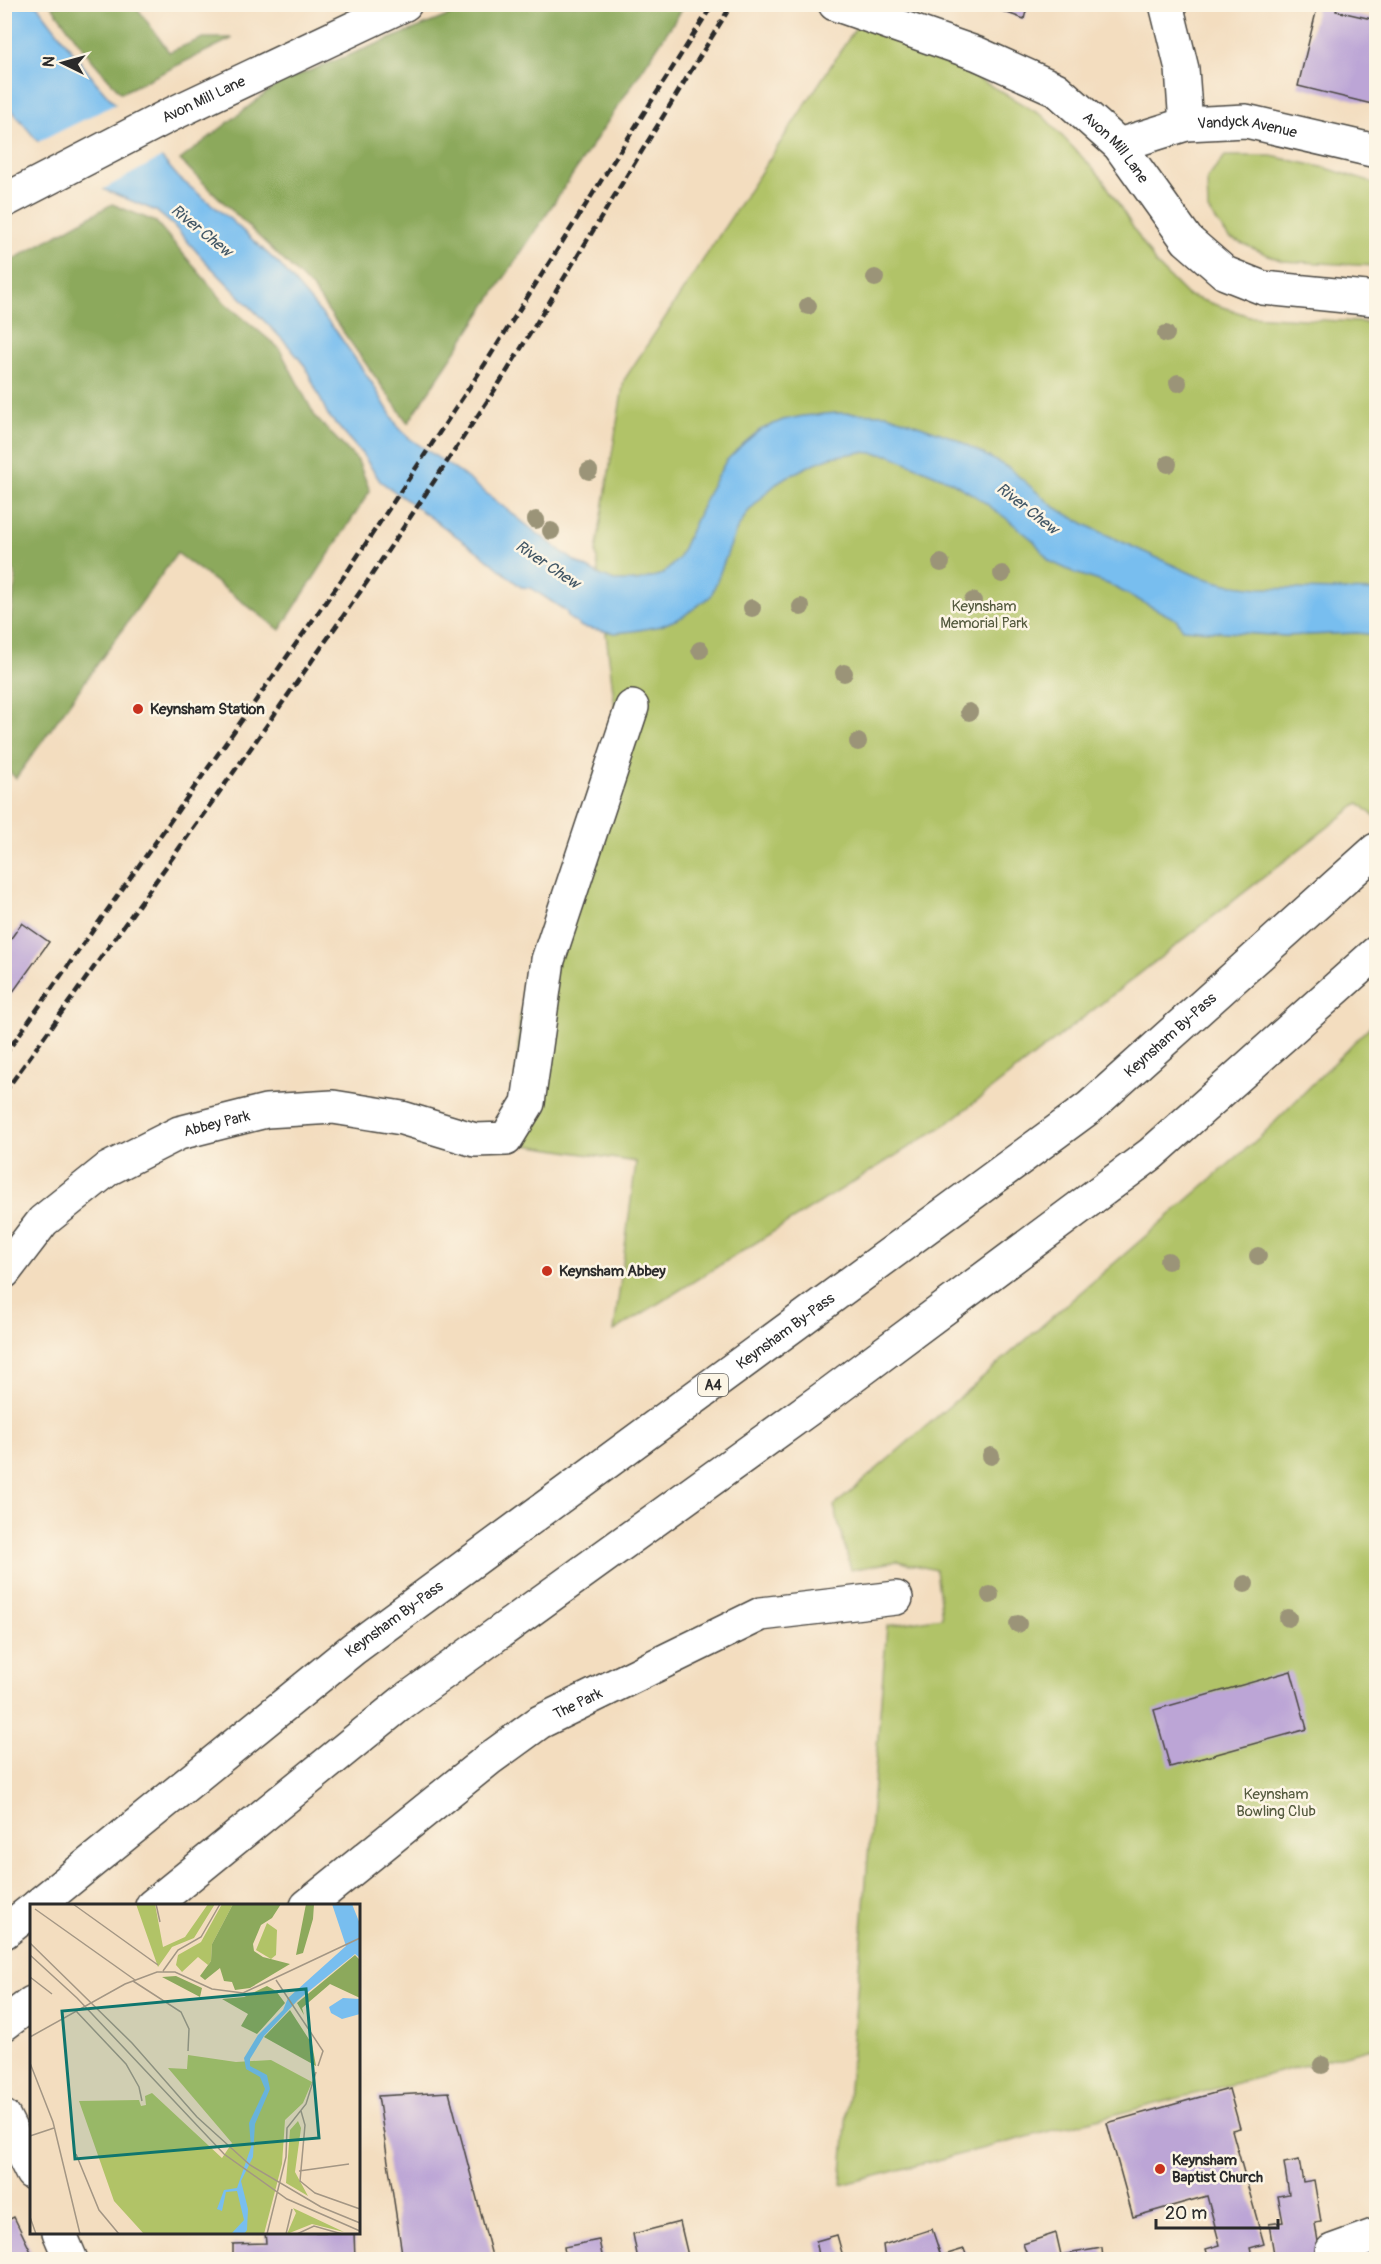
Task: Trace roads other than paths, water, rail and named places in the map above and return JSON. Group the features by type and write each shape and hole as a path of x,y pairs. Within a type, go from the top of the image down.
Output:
{"main road":[{"name":"Avon Mill Lane","path":"11,197 168,116 405,4"},
{"name":"Avon Mill Lane","path":"835,4 978,54 1056,89 1119,145 1187,240 1225,273 1263,288 1377,299"},
{"path":"1166,4 1182,69 1186,124"},
{"name":"Vandyck Avenue","path":"1119,145 1186,124 1246,121 1377,151"},
{"name":"Abbey Park","path":"4,1272 43,1221 108,1169 179,1133 266,1111 333,1107 402,1118 475,1140 506,1139 528,1103 548,960 632,707"},
{"name":"Keynsham By-Pass","path":"38,1904 353,1649 1089,1107 1377,850"},
{"path":"153,1904 403,1702 828,1395 1151,1154 1377,953"},
{"name":"The Park","path":"308,1904 489,1759 540,1722 761,1614 896,1598"},
{"path":"4,1932 30,1912"},
{"path":"4,2024 30,2004"},
{"path":"14,2133 30,2169"},
{"path":"60,2234 71,2259"},
{"path":"1332,2251 1377,2235"}],"water":[{"name":"River Chew","path":"5,5 37,5 95,81 179,178 231,220 280,265 336,331 372,383 398,427 409,438 463,475 576,562 600,575 614,581 637,581 663,574 678,559 710,489 726,461 760,430 783,420 803,416 836,413 887,414 954,438 1009,468 1053,506 1066,514 1197,576 1226,584 1259,588 1376,591 1376,635 1357,633 1285,636 1182,629 1177,620 1108,584 1049,561 1034,541 1007,519 950,481 889,455 862,452 831,457 813,464 781,480 767,492 747,513 736,531 711,596 682,617 661,626 615,633 582,627 569,618 566,611 531,588 521,587 484,556 380,481 363,455 328,415 305,366 287,344 205,261 174,226 156,211 64,173 5,102"}],"railway":[{"path":"4,1056 349,569 485,364 713,4"},
{"path":"4,1093 367,582 504,376 732,4"}],"place":[{"name":"Keynsham Station","path":"138,709"},
{"name":"Keynsham Abbey","path":"547,1271"},
{"name":"Keynsham Baptist Church","path":"1160,2169"}],"park label":[{"name":"Keynsham Memorial Park","path":"984,614"},
{"name":"Keynsham Bowling Club","path":"1276,1802"}]}
